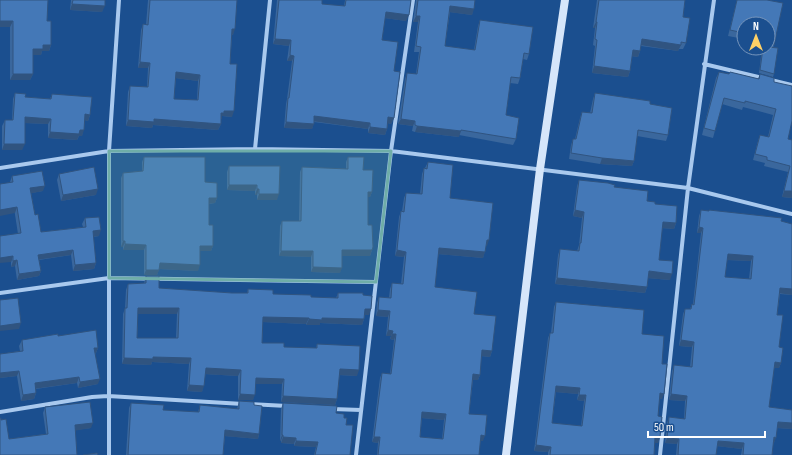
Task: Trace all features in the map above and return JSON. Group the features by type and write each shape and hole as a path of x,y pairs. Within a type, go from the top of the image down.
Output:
{"street":[{"path":"109,455 109,150 119,0"},
{"path":"255,149 270,0"},
{"path":"356,455 391,151 413,0"},
{"path":"506,455 540,169 565,0"},
{"path":"660,455 688,188 714,0"},
{"path":"704,64 792,85"},
{"path":"0,168 109,150 255,149 391,151 688,188 792,214"},
{"path":"0,293 109,278 376,282"},
{"path":"0,412 92,397 108,396 290,406"},
{"path":"330,409 361,410"}],"highlighted area":[{"path":"109,151 391,151 376,282 109,278"}],"building":[{"path":"0,0 48,0 47,21 51,21 51,45 43,45 43,49 33,49 33,74 13,74 13,21 0,21"},
{"path":"73,0 105,0 105,6 72,4"},
{"path":"150,0 237,0 235,29 232,29 230,64 237,64 234,111 224,111 224,113 221,113 221,124 154,119 154,122 128,120 130,86 148,87 150,63 140,62 143,24 148,25","holes":["176,72 200,75 198,100 174,99"]},
{"path":"279,0 322,0 322,4 345,6 346,0 411,0 409,15 386,12 382,40 398,42 394,71 400,72 394,118 388,117 387,129 370,127 370,123 314,116 314,124 286,122 294,56 290,55 291,40 275,39"},
{"path":"418,0 475,0 474,9 450,6 445,46 475,50 480,20 533,27 529,54 524,53 520,78 511,77 506,115 519,118 516,139 461,130 417,126 415,125 415,121 401,119 407,73 417,74 421,47 416,46 420,16 416,16"},
{"path":"599,0 685,0 683,17 690,18 686,43 681,42 681,45 642,39 640,51 633,50 630,71 594,66 597,40 595,39 596,22"},
{"path":"737,0 767,0 783,3 776,36 776,16 736,16 736,31 730,30"},
{"path":"776,48 778,48 774,74 760,70 762,56 776,56"},
{"path":"719,72 729,74 730,72 759,79 760,74 774,78 774,82 792,86 792,121 788,139 792,140 792,191 784,191 790,166 767,160 767,157 755,154 760,135 769,137 776,109 745,101 745,103 724,98 715,131 704,128"},
{"path":"15,93 26,94 25,97 51,99 52,94 92,97 90,115 85,114 84,130 80,130 79,134 50,132 51,119 25,117 25,144 4,144 5,120 13,120"},
{"path":"595,93 650,101 650,104 672,108 668,135 638,130 634,161 571,153 573,139 576,139 582,112 592,113"},
{"path":"144,157 205,157 205,182 217,183 217,198 209,198 209,225 213,225 213,246 200,246 200,265 160,263 159,270 146,270 146,245 125,244 125,241 123,241 123,173 143,171"},
{"path":"348,157 364,157 363,170 373,170 372,192 368,192 368,225 372,225 372,250 342,250 342,268 313,267 313,251 281,251 282,221 301,221 302,167 348,169"},
{"path":"428,162 453,165 450,198 493,203 489,240 487,240 485,252 439,248 435,287 477,292 474,314 496,316 492,351 482,350 480,375 473,374 469,414 487,415 485,436 481,435 479,455 378,455 380,437 374,437 382,373 391,374 396,334 392,334 393,331 388,330 390,311 378,310 379,297 391,298 392,283 403,284 406,252 397,250 401,211 404,212 406,193 422,194 424,168 427,169","holes":["422,412 446,414 443,439 420,437"]},
{"path":"229,166 280,166 279,194 259,194 257,185 229,185"},
{"path":"94,167 98,189 63,195 59,174"},
{"path":"42,171 45,186 30,188 35,215 38,214 41,232 86,227 85,218 99,217 101,230 93,231 96,263 75,265 73,250 38,255 41,271 19,274 17,260 13,261 13,256 0,258 0,236 21,233 17,207 0,210 0,184 13,182 12,176"},
{"path":"579,180 608,183 615,185 614,187 648,191 647,201 655,202 655,204 677,206 676,223 663,222 659,260 673,261 672,274 649,271 647,287 557,278 560,249 579,251 581,243 584,212 575,210"},
{"path":"701,210 782,218 781,221 792,224 792,289 780,288 777,315 783,315 779,347 783,348 781,363 775,362 769,407 792,410 792,423 778,422 776,438 774,437 772,455 743,455 744,443 718,441 716,455 678,455 679,439 667,438 669,417 685,419 687,396 671,394 674,365 692,367 694,342 681,340 685,309 691,309 692,304 694,305 703,228 699,227","holes":["728,254 753,256 751,279 725,277"]},
{"path":"146,276 159,276 159,288 232,293 248,293 248,289 273,290 273,294 311,295 311,297 338,298 338,293 363,293 363,295 372,296 371,309 365,309 364,319 322,318 322,320 309,318 263,317 262,343 284,343 284,347 317,348 317,344 360,346 359,370 340,369 337,399 283,396 284,379 256,378 255,395 240,394 241,370 206,368 204,386 189,385 191,358 124,358 125,308 127,308 128,284 146,283","holes":["138,308 179,308 178,338 137,338"]},
{"path":"18,298 21,323 0,326 0,300"},
{"path":"556,302 644,310 642,334 664,336 662,364 667,364 664,394 660,393 658,416 662,417 660,437 655,437 654,455 550,455 551,447 536,445 550,333 553,333","holes":["556,386 580,388 579,395 586,395 582,426 552,423"]},
{"path":"96,330 98,348 94,348 100,379 80,382 79,377 35,383 36,393 23,395 19,371 0,373 0,354 23,351 22,340"},
{"path":"239,401 254,402 254,405 262,406 259,434 225,430 223,455 128,455 131,403 164,405 163,410 199,412 200,405 239,409"},
{"path":"90,402 93,423 75,425 77,455 0,455 0,418 1,420 6,419 9,439 48,434 45,407"},
{"path":"283,403 337,406 336,413 344,414 344,418 347,418 346,425 353,425 350,455 315,455 318,442 296,441 296,438 283,437"},
{"path":"97,453 98,455 83,455"}]}
